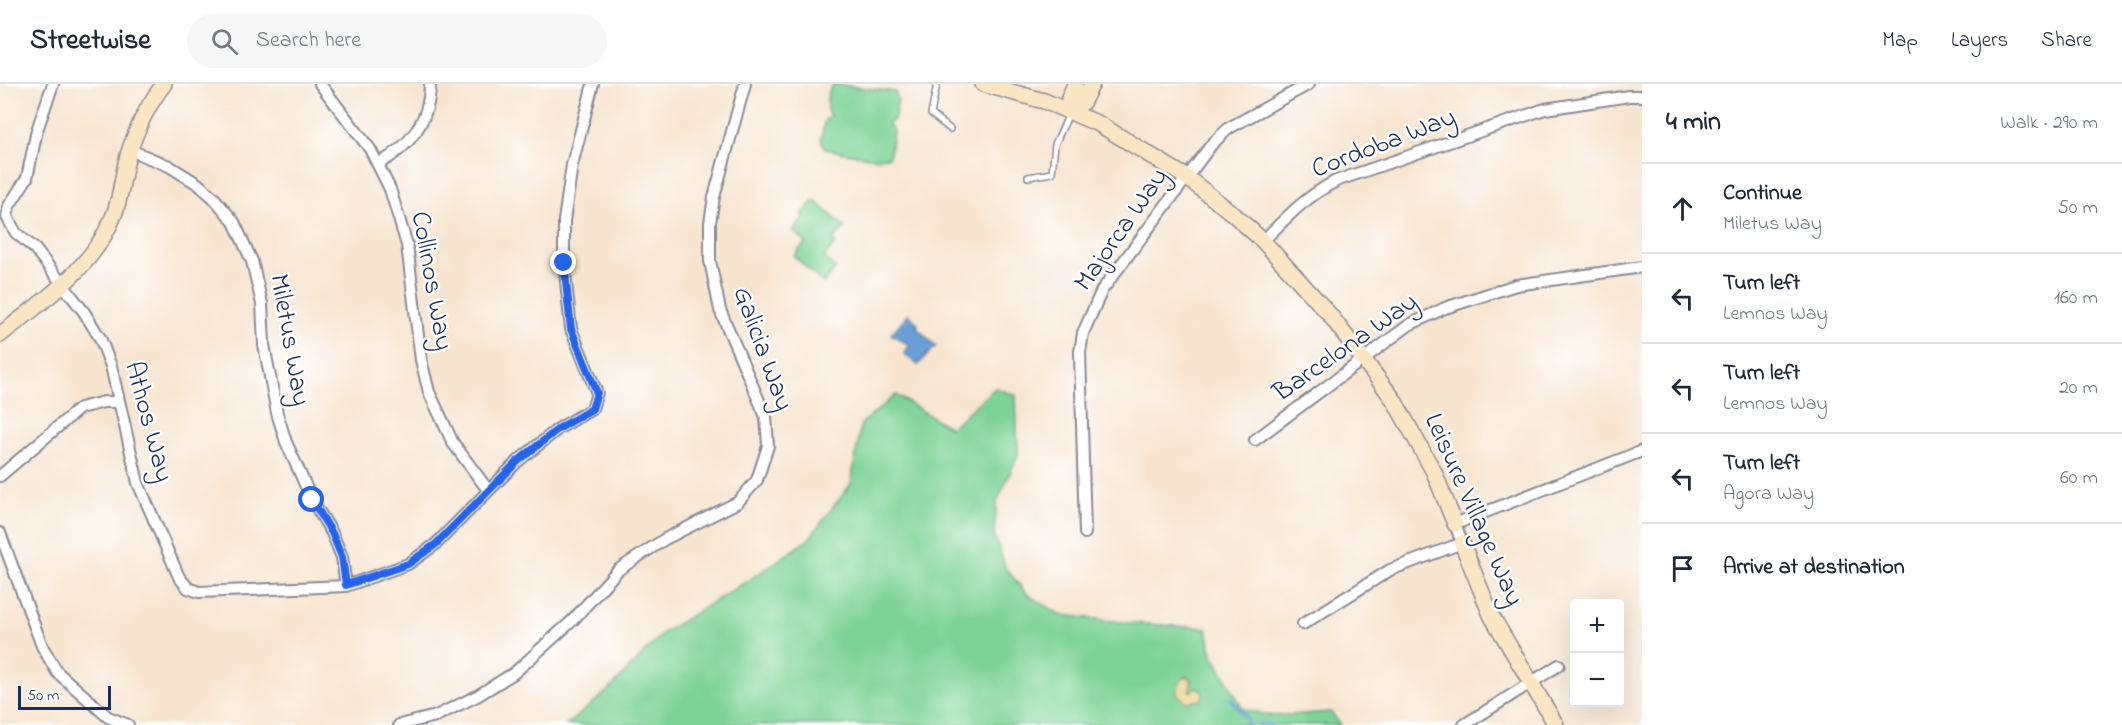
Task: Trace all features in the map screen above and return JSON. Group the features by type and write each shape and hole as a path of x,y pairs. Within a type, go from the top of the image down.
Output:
{"street":[{"name":"Athos Way","path":"53,84 38,130 27,178 9,206 8,217 16,232 35,249 84,312 100,338 111,366 138,483 179,577 188,588 199,592 346,585"},
{"path":"0,335 63,285 99,245 115,212 130,150 153,98 164,84"},
{"name":"Collinos Way","path":"320,84 370,149 390,189 407,245 421,360 429,392 453,443 488,490"},
{"path":"378,164 394,156 409,142 426,112 430,98 430,84"},
{"path":"346,585 408,564 436,544 517,462 550,436 592,409 597,393 571,329 564,263 564,221 572,165 593,84"},
{"name":"Galicia Way","path":"399,725 436,716 477,696 514,673 572,621 618,570 665,539 738,502 757,480 768,446 766,417 720,310 710,261 710,222 714,197 746,84"},
{"name":"Leisure Village Way","path":"983,84 1044,100 1071,111 1099,124 1186,177 1263,241 1330,315 1394,400 1428,462 1491,615 1556,725"},
{"path":"1075,84 1069,98 1071,111 1082,103 1092,84"},
{"name":"Majorca Way","path":"1085,533 1080,352 1083,333 1102,290 1212,144 1229,128 1309,84"},
{"name":"Cordoba Way","path":"1263,241 1298,206 1314,193 1336,181 1545,109 1642,96"},
{"name":"Miletus Way","path":"130,150 169,166 198,184 214,198 234,222 252,261 260,293 264,345 277,412 286,442 308,490 332,533 342,557 346,585"},
{"name":"Barcelona Way","path":"1255,440 1409,325 1445,308 1516,285 1642,267"},
{"path":"0,476 80,408 104,402 120,402"},
{"path":"1455,524 1642,451"},
{"path":"0,533 42,646 57,672 108,717 128,725"},
{"path":"1303,624 1390,570 1462,543"},
{"path":"1464,725 1559,665"}],"lane":[{"path":"937,84 931,114 950,129"},
{"path":"1028,177 1052,173 1055,144 1071,111"}],"green space":[{"path":"833,84 895,92 898,100 894,120 888,124 893,130 888,157 874,158 825,149 821,139 825,120 830,116 827,100"},
{"path":"814,200 845,227 833,240 836,243 824,257 836,269 823,283 794,256 806,242 793,231 805,217 802,214"},
{"path":"995,388 1016,395 1018,455 997,502 994,534 1006,569 1028,595 1061,615 1130,623 1207,628 1211,651 1243,709 1273,716 1331,712 1341,725 566,725 609,690 664,632 746,582 808,540 851,484 861,424 896,395 950,428"}],"sand":[{"path":"1187,676 1192,681 1189,691 1191,692 1195,687 1202,690 1201,700 1186,702 1177,694 1182,679"}],"water":[{"path":"908,314 918,324 917,328 936,346 918,365 904,353 909,347 908,344 891,334"}],"waterway":[{"path":"1231,699 1246,717 1248,725"},
{"path":"1258,725 1270,725"}],"route":[{"path":"312,500 332,533 342,557 346,585 408,564 436,544 517,462 558,429 592,409 597,393 571,329 564,263"}]}
